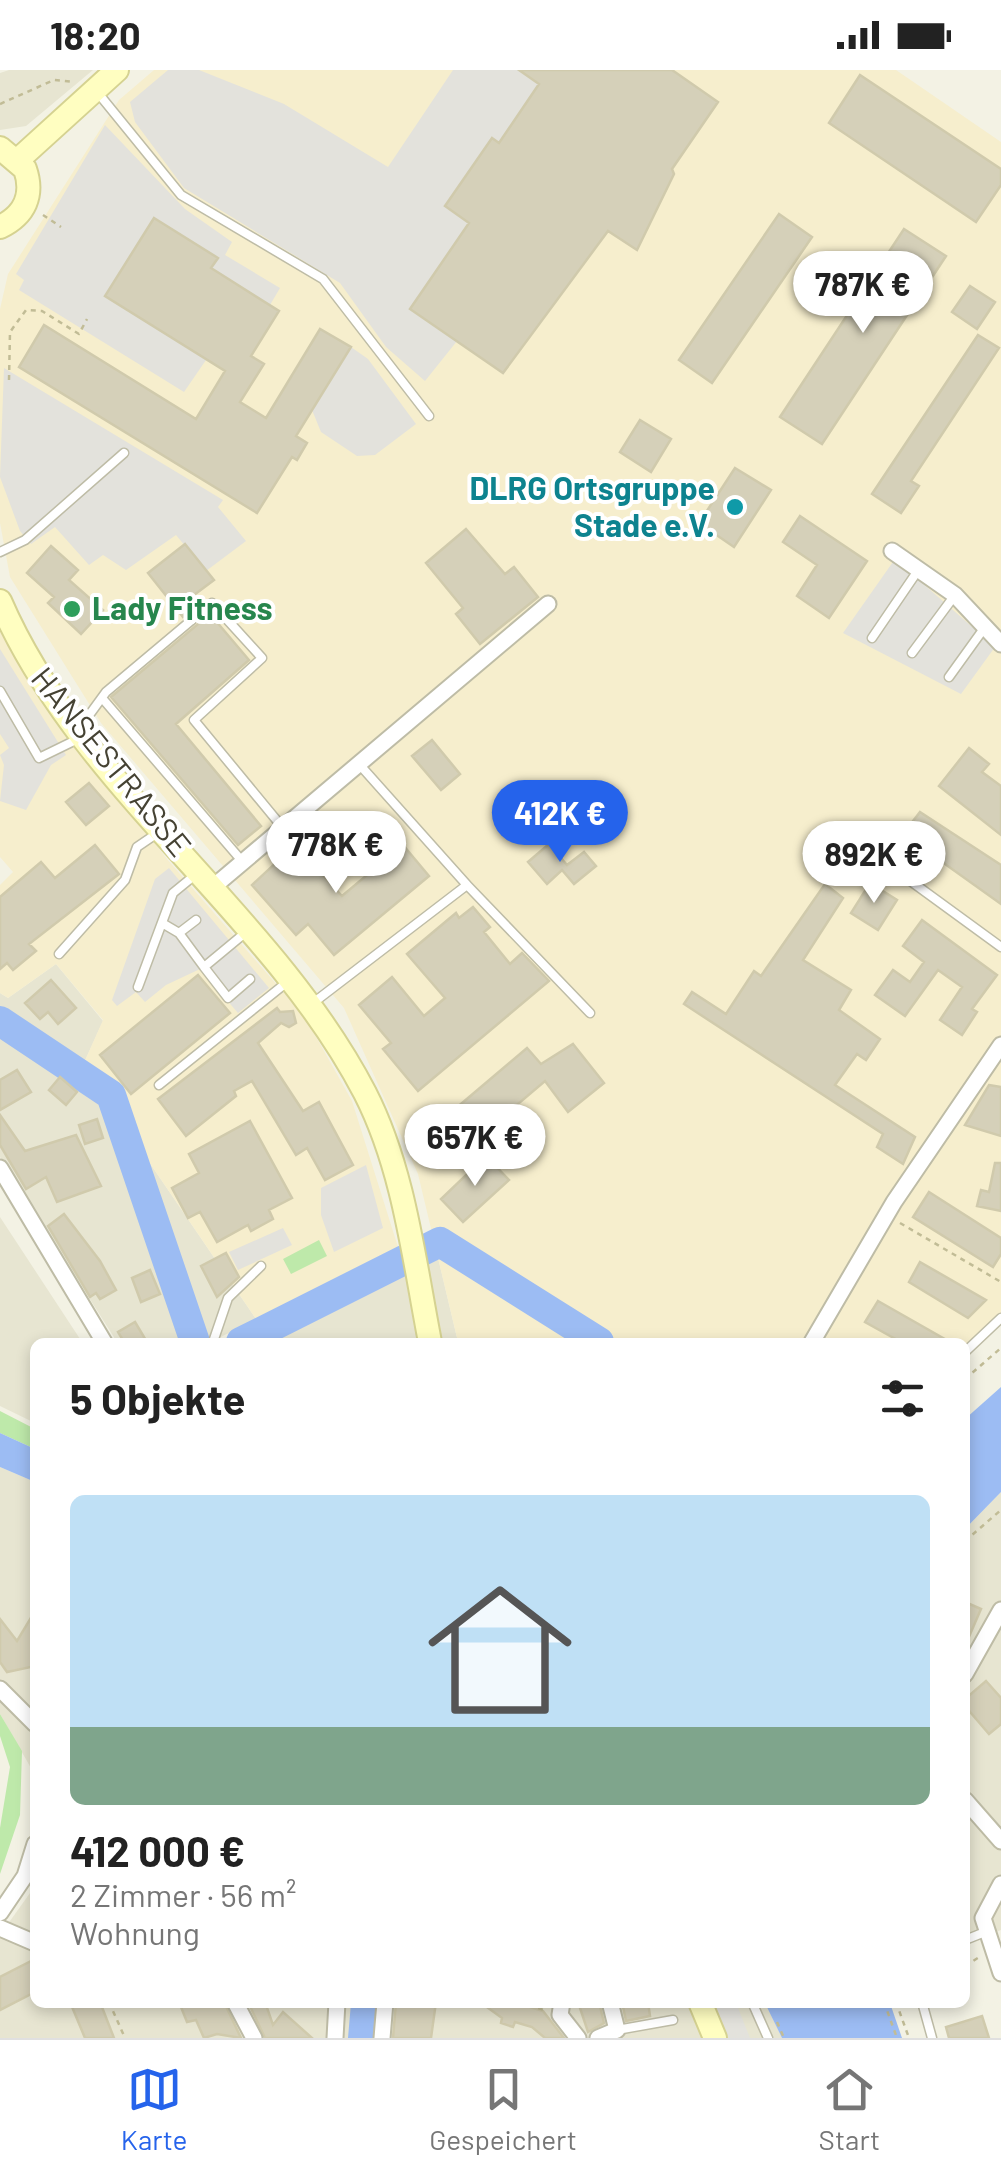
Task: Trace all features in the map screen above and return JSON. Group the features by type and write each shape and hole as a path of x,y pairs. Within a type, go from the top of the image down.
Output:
{"main road":[{"path":"0,227 12,221 26,204 29,180 9,154 117,70"},
{"name":"HANSESTRASSE","path":"0,601 5,627 81,733 290,980 367,1097 398,1182 429,1338"},
{"path":"702,2008 715,2038"}],"street":[{"path":"892,550 955,595 1001,644"},
{"path":"205,880 243,862 548,604"},
{"path":"814,1338 886,1215 1001,1045"},
{"path":"0,1168 102,1338"},
{"path":"970,1665 1001,1610"},
{"path":"0,1688 30,1719"},
{"path":"970,1806 1001,1841"},
{"path":"0,1913 25,1876 30,1860"},
{"path":"1001,1884 986,1905 986,1932 1001,1974"},
{"path":"0,1928 30,1941"},
{"path":"238,2008 254,2038"},
{"path":"334,2038 337,2008"},
{"path":"382,2038 384,2008"},
{"path":"598,2038 617,2030 612,2008"},
{"path":"561,2009 578,2038"}],"lane":[{"path":"95,89 180,194 323,279 429,416"},
{"path":"0,552 25,540 124,454"},
{"path":"872,638 918,570"},
{"path":"912,653 955,595"},
{"path":"0,691 39,758 81,733 102,698 212,602 262,658 194,720 283,828"},
{"path":"949,677 985,627"},
{"path":"102,698 243,862"},
{"path":"359,764 466,885 590,1013"},
{"path":"60,954 124,880 137,848 163,829"},
{"path":"879,858 1001,947"},
{"path":"138,986 173,893 205,880"},
{"path":"310,1006 466,885"},
{"path":"179,934 196,920"},
{"path":"162,923 179,934 228,998 250,979"},
{"path":"204,967 248,930"},
{"path":"159,1085 290,980"},
{"path":"214,1338 228,1298 261,1266"},
{"path":"970,1347 1001,1318"},
{"path":"970,1938 986,1932"},
{"path":"755,2008 768,2038"},
{"path":"924,2008 932,2038"},
{"path":"617,2030 672,2020"}],"path":[{"path":"0,104 64,78 95,89"},
{"path":"42,214 61,227"},
{"path":"10,380 10,332 26,310 42,312 79,334 88,319"},
{"path":"0,363 7,364"},
{"path":"886,1215 1001,1282"},
{"path":"970,1376 1001,1348"},
{"path":"970,1536 1001,1510"},
{"path":"112,2008 124,2038"},
{"path":"886,2008 897,2038"},
{"path":"900,2008 909,2038"},
{"path":"776,2022 784,2038"}],"shaded area":[{"path":"93,70 26,126 0,130 0,73"},
{"path":"154,70 896,70 1001,142 1001,1317 970,1345 970,1338 457,1338 418,1174 344,1008 101,723 10,577 0,523 0,309 8,274 119,100"},
{"path":"168,70 199,70 284,104 388,167 453,70 519,70 539,84 499,143 492,139 445,206 469,223 457,341 425,381 386,347 340,283 184,188 135,122 130,102"},
{"path":"105,125 185,209 232,242 225,255 280,288 270,305 211,268 217,257 154,218 105,296 206,360 184,392 19,290 24,280 16,274"},
{"path":"351,347 368,359 416,424 375,455 357,456 321,432 312,410"},
{"path":"4,368 223,500 218,507 246,541 206,571 176,535 126,570 103,555 89,565 55,527 31,544 20,531 0,477"},
{"path":"895,559 995,647 961,694 843,633"},
{"path":"0,626 29,681 167,859 305,1017 352,1101 398,1247 256,1319 83,1065 103,1020 56,964 8,998 0,993 0,885 13,872 0,857"},
{"path":"0,649 66,755 51,765 26,810 0,801 4,765 0,755 9,748 0,734"},
{"path":"169,868 269,988 238,1013 200,969 166,985 145,1002 136,992 117,1006 112,1000 155,879"},
{"path":"56,964 103,1021 83,1065 256,1319 219,1338 114,1338 0,1157 0,993 8,998"},
{"path":"366,1165 383,1228 334,1252 321,1215 321,1188"},
{"path":"0,1217 79,1338 30,1338 30,1421 0,1406"},
{"path":"283,1228 292,1245 238,1270 229,1252"},
{"path":"435,1245 457,1338 259,1338"},
{"path":"0,1467 30,1480 30,1766 0,1714"},
{"path":"1001,1492 1001,1930 970,1942 970,1524"},
{"path":"30,1893 30,2008 768,2008 782,2038 0,2038 0,1935"},
{"path":"713,2008 738,2008 750,2038 725,2038"}],"green space":[{"path":"319,1240 327,1256 291,1274 283,1259"},
{"path":"0,1411 30,1426 30,1447 0,1433"},
{"path":"0,1714 22,1751 20,1815 0,1874 0,1828 10,1767 0,1736"}],"water":[{"path":"1001,1387 1001,1492 970,1524 970,1415"},
{"path":"0,1433 30,1447 30,1480 0,1467"},
{"path":"351,2008 376,2008 374,2038 348,2038"},
{"path":"767,2008 892,2008 902,2038 782,2038"}],"building":[{"path":"519,70 672,70 718,102 672,169 674,174 637,250 608,231 503,373 410,309 469,223 445,206 492,138 499,143 539,84"},
{"path":"860,75 1001,169 1001,185 976,222 829,123"},
{"path":"779,214 812,237 712,383 679,360"},
{"path":"154,218 218,258 211,268 279,311 251,356 264,364 240,402 266,418 320,329 351,347 296,436 307,443 297,460 292,457 257,513 19,367 44,325 196,419 225,371 105,296"},
{"path":"904,229 946,256 822,444 780,417"},
{"path":"970,286 995,302 977,329 952,312"},
{"path":"978,335 999,348 911,481 919,486 901,513 872,494"},
{"path":"640,420 671,439 651,472 620,452"},
{"name":"DLRG Ortsgruppe Stade e.V.","path":"735,468 771,490 734,547 699,523"},
{"path":"800,516 867,561 829,618 797,596 817,565 783,542"},
{"path":"466,529 505,574 514,567 538,597 480,644 456,614 463,608 426,563"},
{"path":"185,544 214,580 194,595 201,603 183,617 148,573"},
{"path":"51,546 78,570 69,580 103,610 81,634 48,603 54,597 27,573"},
{"path":"210,614 249,660 176,724 261,826 238,845 111,697"},
{"path":"432,740 460,774 441,790 412,756"},
{"path":"969,748 989,764 982,772 1001,786 1001,835 939,786"},
{"path":"89,783 109,806 86,825 66,802"},
{"path":"920,812 1001,865 1001,904 903,834"},
{"path":"549,844 567,865 584,852 596,866 574,884 562,870 547,884 528,862"},
{"path":"95,845 119,874 29,944 36,951 13,970 7,963 0,969 0,897 41,862 55,878"},
{"path":"295,845 342,896 403,845 429,876 334,955 308,924 296,935 252,885"},
{"path":"870,883 897,900 878,930 851,913"},
{"path":"825,884 843,898 803,960 851,990 839,1010 880,1039 866,1060 857,1054 835,1085 915,1137 903,1164 877,1147 883,1134 684,1004 692,992 726,1014 754,971 761,976"},
{"path":"473,907 490,927 484,932 510,964 522,953 549,981 418,1091 383,1049 391,1043 359,1005 392,977 424,1016 445,998 407,954 456,913 459,918"},
{"path":"922,920 997,975 972,1009 977,1012 962,1035 940,1020 962,987 938,970 905,1016 875,995 893,970 910,982 924,962 903,946"},
{"path":"198,975 230,1013 131,1094 100,1055"},
{"path":"51,980 76,1008 58,1024 48,1012 40,1019 25,1003"},
{"path":"277,1008 280,1012 293,1011 296,1023 289,1027 281,1023 258,1043 303,1111 319,1102 353,1165 325,1180 307,1148 296,1155 252,1081 234,1091 236,1096 186,1136 158,1099"},
{"path":"573,1044 604,1083 568,1112 545,1081 472,1143 448,1115 527,1048 541,1064"},
{"path":"17,1070 31,1092 0,1110 0,1080"},
{"path":"60,1077 77,1092 66,1105 49,1090"},
{"path":"989,1085 1001,1087 1001,1136 965,1125"},
{"path":"0,1115 25,1151 76,1135 101,1186 57,1202 46,1177 26,1189 0,1145"},
{"path":"97,1119 103,1138 85,1144 79,1125"},
{"path":"250,1121 292,1198 269,1210 273,1219 251,1231 248,1225 217,1242 200,1212 188,1218 172,1188 199,1173 189,1154"},
{"path":"486,1156 509,1180 463,1222 441,1199"},
{"path":"995,1163 1001,1163 1001,1211 977,1206 981,1190 989,1192"},
{"path":"929,1192 1001,1238 1001,1254 993,1267 913,1217"},
{"path":"64,1214 100,1261 116,1290 100,1299 96,1293 90,1297 48,1226"},
{"path":"226,1253 239,1277 217,1297 201,1266"},
{"path":"920,1262 986,1300 968,1318 909,1282"},
{"path":"150,1270 160,1294 141,1302 132,1278"},
{"path":"878,1301 943,1338 894,1338 865,1322"},
{"path":"135,1322 145,1338 122,1338 118,1332"},
{"path":"970,1604 981,1609 970,1634"},
{"path":"0,1619 17,1641 30,1619 30,1667 7,1672 0,1662"},
{"path":"986,1681 1001,1698 1001,1724 989,1734 970,1712 970,1695"},
{"path":"30,1962 30,1995 0,2010 0,1977"},
{"path":"72,2008 102,2008 114,2038 85,2038"},
{"path":"181,2008 227,2008 241,2038 217,2034 204,2038 196,2020 187,2022"},
{"path":"251,2008 267,2008 273,2025 283,2012 312,2038 265,2038"},
{"path":"396,2008 435,2008 431,2038 393,2038"},
{"path":"488,2008 543,2011 564,2038 545,2038 532,2027 501,2023 502,2018"},
{"path":"580,2008 600,2008 604,2023 588,2032"},
{"path":"623,2008 649,2008 650,2016 626,2021"},
{"path":"982,2016 989,2038 949,2038 946,2027"}],"waterway":[{"path":"0,1021 111,1095 194,1338"},
{"path":"249,1338 440,1242 593,1338"}],"place":[{"name":"DLRG Ortsgruppe Stade e.V.","path":"735,507"},
{"name":"Lady Fitness","path":"72,609"}]}
